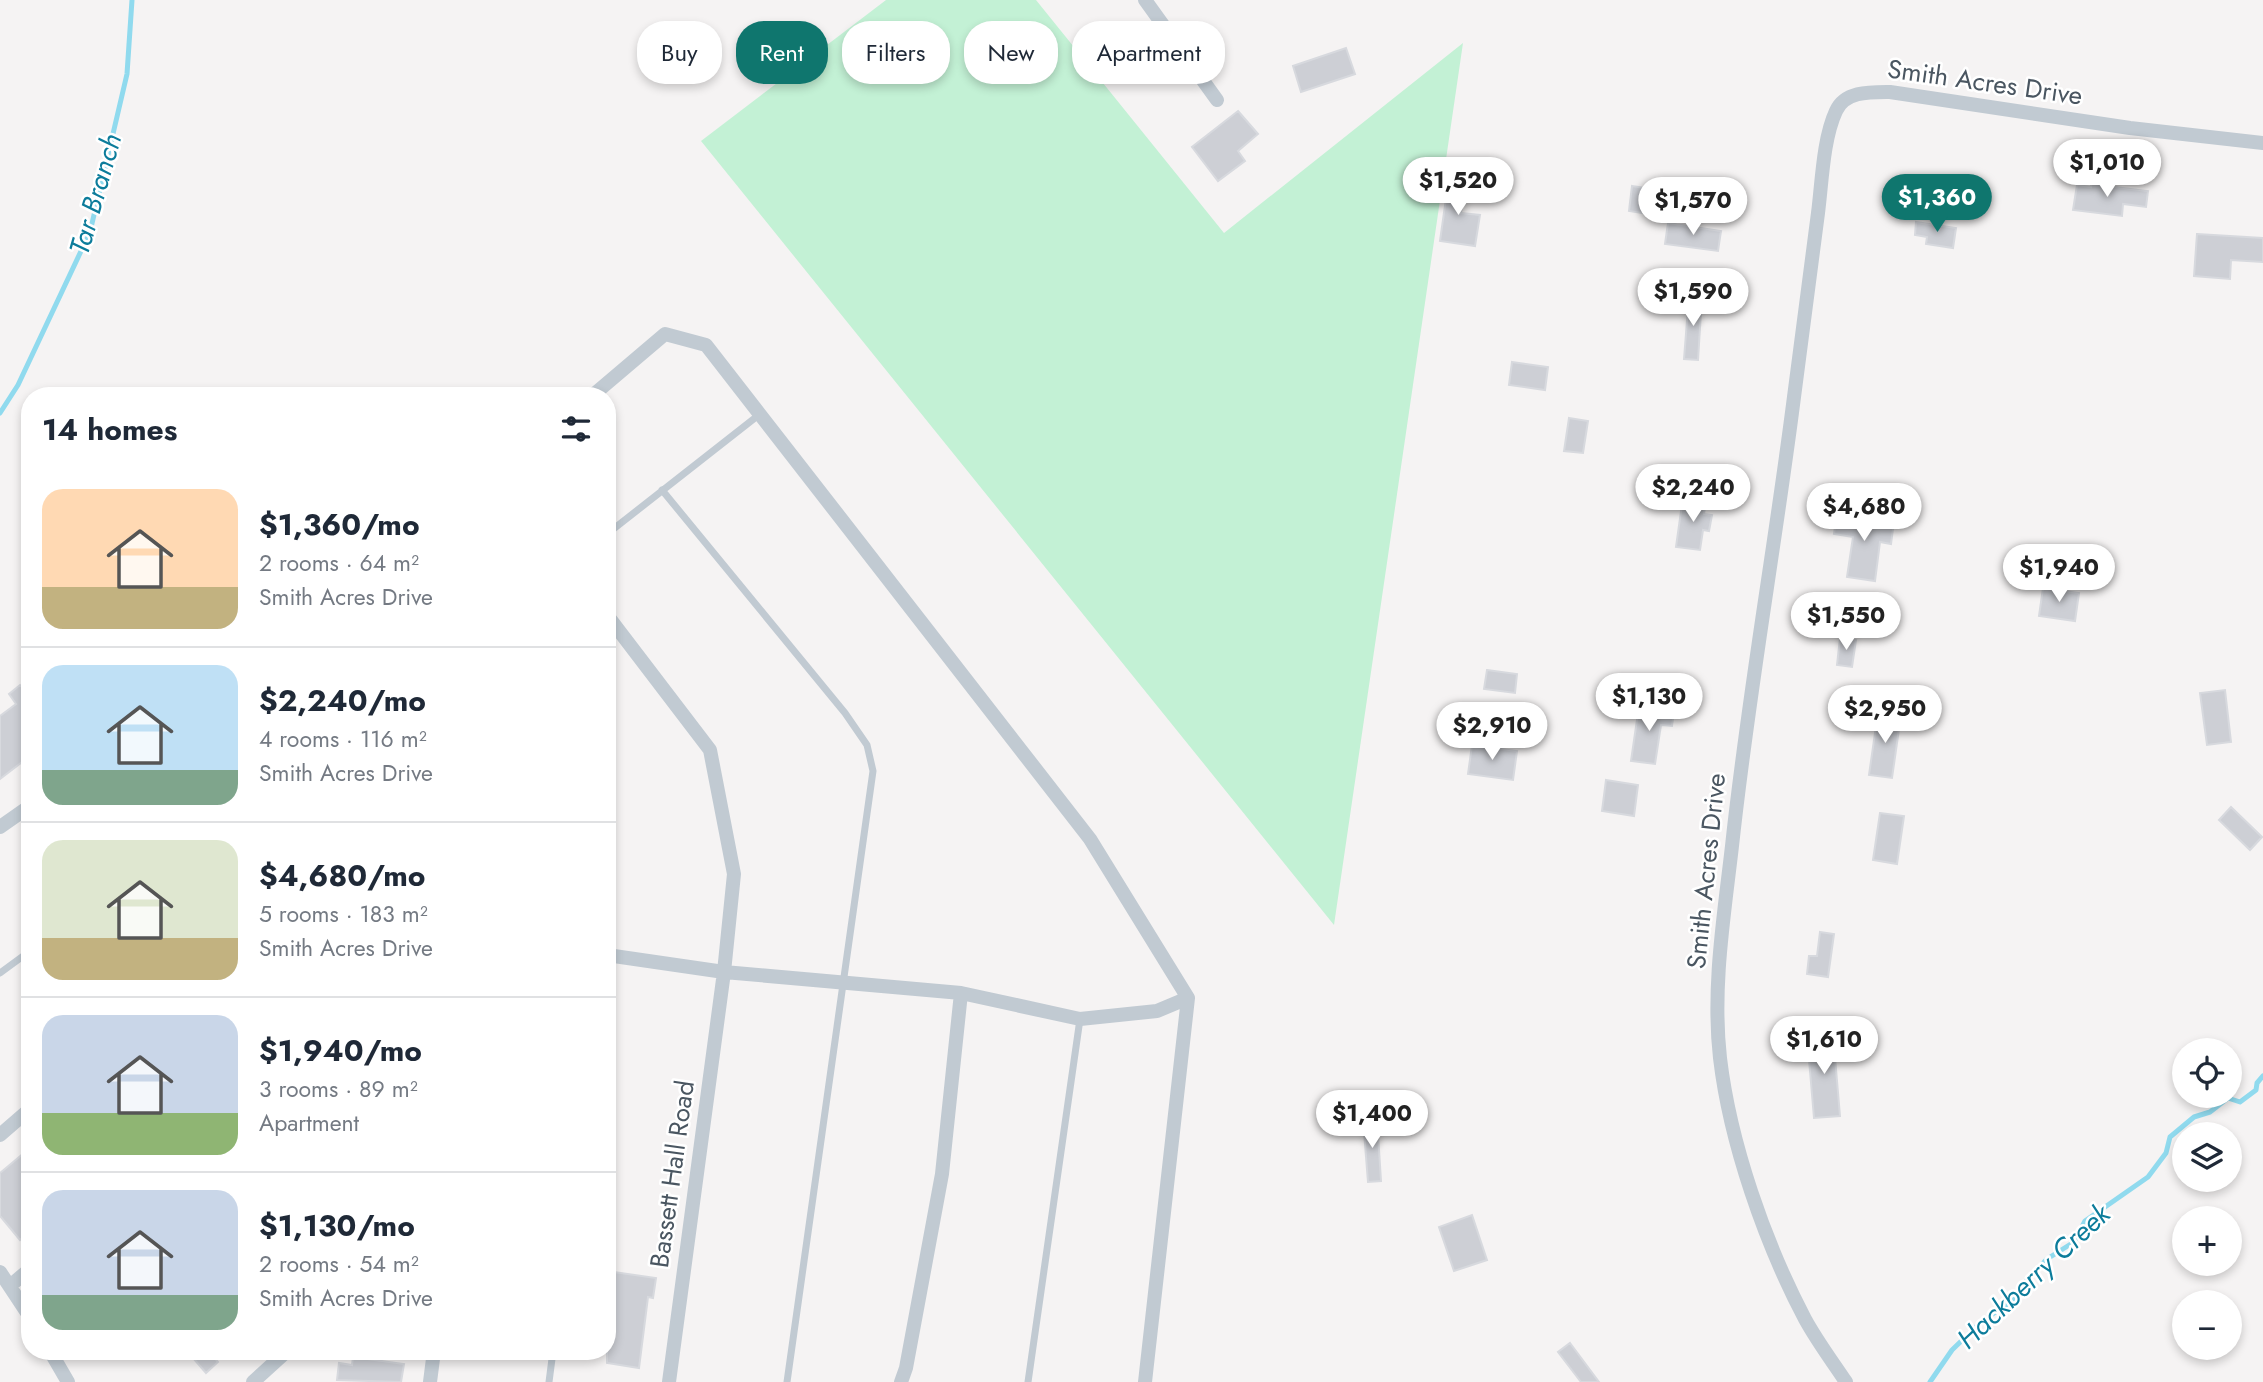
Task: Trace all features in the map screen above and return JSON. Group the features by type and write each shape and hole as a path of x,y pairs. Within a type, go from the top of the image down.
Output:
{"street":[{"path":"1145,0 1217,100"},
{"name":"Smith Acres Drive","path":"1846,1382 1806,1321 1756,1202 1739,1151 1726,1090 1720,1056 1718,1018 1722,931 1737,794 1781,501 1820,194 1835,113 1841,101 1856,94 1890,92 2130,128 2263,143"},
{"path":"603,387 665,334 706,345 1090,839 1188,998 1146,1382"},
{"name":"Bassett Hall Road","path":"616,627 710,750 734,874 724,972 668,1382"},
{"path":"0,827 21,812"},
{"path":"616,957 724,972 961,993 1080,1018 1157,1011 1188,998"},
{"path":"901,1382 906,1368 942,1174 961,993"},
{"path":"0,1135 21,1116"},
{"path":"0,1272 21,1302"},
{"path":"11,1286 21,1277"},
{"path":"55,1360 68,1382"},
{"path":"253,1382 277,1360"},
{"path":"430,1382 433,1360"}],"lane":[{"path":"616,527 760,414"},
{"path":"662,490 845,713 867,745 873,771 787,1382"},
{"path":"0,973 21,958"},
{"path":"1028,1382 1080,1018"},
{"path":"549,1382 552,1360"}],"green space":[{"path":"886,0 1036,0 1053,21 964,21 964,84 1058,84 1058,27 1072,45 1072,84 1104,84 1224,233 1463,43 1334,925 701,141 776,84 828,84 828,44 842,34 842,84 950,84 950,21 858,21"}],"building":[{"path":"1346,48 1355,74 1301,92 1293,66"},
{"path":"1238,111 1258,134 1238,151 1245,161 1218,181 1192,147"},
{"path":"1449,177 1466,179 1461,213 1480,215 1475,246 1440,241"},
{"path":"2092,179 2107,182 2106,186 2148,191 2146,207 2123,204 2122,216 2073,210 2077,185 2091,187"},
{"path":"1632,186 1659,190 1655,215 1629,211"},
{"path":"1916,222 1956,228 1953,248 1926,244 1927,237 1915,235"},
{"path":"1668,223 1721,231 1718,251 1665,244"},
{"path":"2197,234 2263,238 2263,262 2231,260 2230,279 2194,276"},
{"path":"1689,295 1702,296 1698,360 1684,359"},
{"path":"1512,362 1548,367 1545,390 1509,385"},
{"path":"1569,418 1588,421 1583,453 1564,451"},
{"path":"1683,497 1706,500 1704,514 1712,515 1709,531 1703,530 1700,550 1676,547"},
{"path":"1837,513 1894,521 1891,544 1880,542 1875,581 1847,577 1853,537 1834,534"},
{"path":"2043,588 2079,593 2075,621 2039,616"},
{"path":"1840,638 1856,640 1852,667 1837,665"},
{"path":"1487,670 1517,674 1515,693 1484,689"},
{"path":"20,685 21,763 0,779 0,716 16,704 9,694"},
{"path":"2225,690 2231,742 2207,745 2200,693"},
{"path":"1639,706 1674,711 1672,726 1661,725 1655,764 1631,761"},
{"path":"1878,712 1901,715 1892,778 1869,775"},
{"path":"1472,745 1517,751 1513,780 1468,774"},
{"path":"1606,780 1638,785 1634,816 1602,811"},
{"path":"2231,807 2262,837 2250,850 2219,820"},
{"path":"1880,813 1904,816 1897,864 1873,860"},
{"path":"1820,932 1834,934 1828,977 1807,974 1809,956 1817,956"},
{"path":"1833,1034 1840,1116 1814,1118 1807,1036"},
{"path":"1377,1118 1381,1181 1368,1182 1363,1119"},
{"path":"21,1156 20,1240 0,1216 0,1173"},
{"path":"1472,1215 1487,1260 1454,1271 1439,1227"},
{"path":"616,1272 656,1278 653,1298 648,1297 639,1368 607,1363 607,1360 616,1360"},
{"path":"1570,1343 1599,1382 1581,1382 1558,1352"},
{"path":"195,1360 216,1360 218,1362 206,1373"},
{"path":"353,1360 404,1364 401,1382 337,1380 339,1363 352,1365"}],"waterway":[{"name":"Tar Branch","path":"0,413 18,385 90,232 127,74 132,0"},
{"name":"Hackberry Creek","path":"1930,1382 1952,1350 1981,1322 2019,1296 2022,1286 2047,1259 2074,1242 2085,1221 2148,1177 2166,1153 2170,1137 2194,1117 2210,1112 2228,1098 2240,1102 2256,1090 2257,1083 2263,1076"}]}
